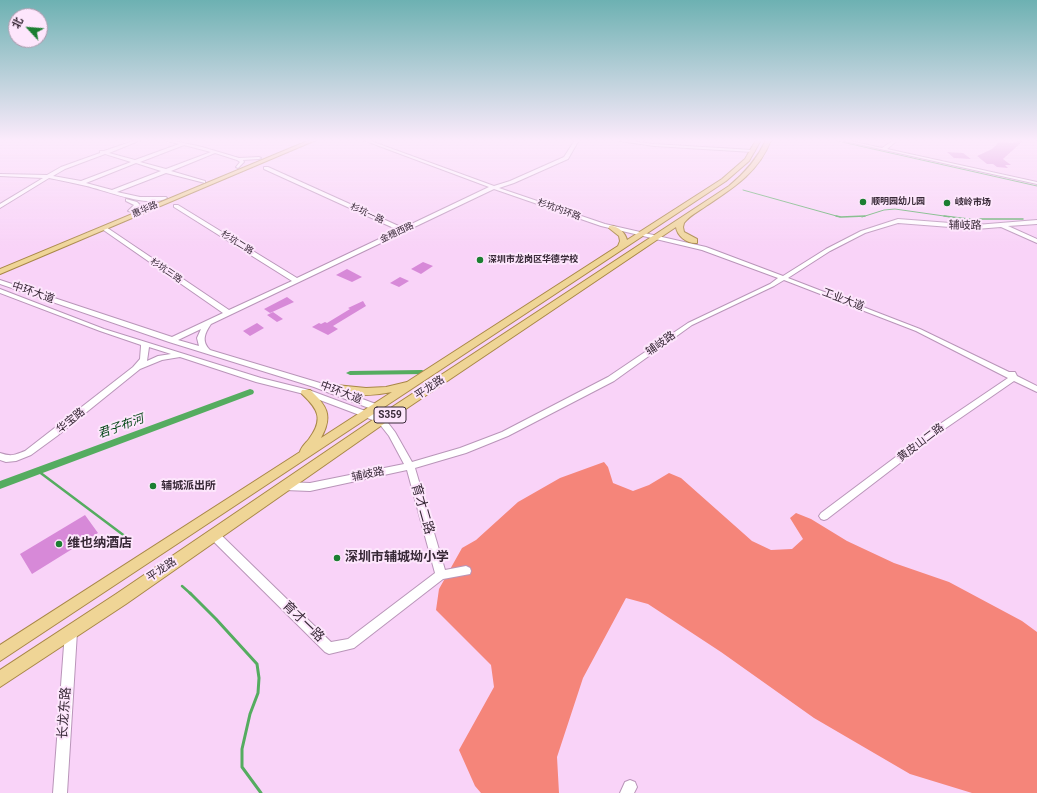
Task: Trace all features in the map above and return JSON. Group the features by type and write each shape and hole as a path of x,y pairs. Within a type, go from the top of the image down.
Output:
{"main road":[{"name":"惠华路","path":"0,267 215,177"},
{"name":"惠华路","path":"0,272 225,177"},
{"name":"平龙路","path":"0,654 378,408 728,177"},
{"name":"平龙路","path":"0,679 214,535 381,420 658,236 743,177"},
{"path":"683,219 679,224 679,230 684,236 694,242"},
{"path":"611,227 624,236 624,244 620,248"},
{"path":"326,387 355,392 377,391 399,387 426,376"},
{"path":"293,463 310,446 319,432 322,421 322,411 306,392"}],"street":[{"path":"0,177 80,182 143,200 164,198"},
{"path":"0,206 48,177"},
{"path":"80,182 94,177"},
{"path":"112,192 149,177"},
{"path":"185,177 203,182"},
{"name":"杉坑一路","path":"286,177 403,230"},
{"name":"杉坑内环路","path":"468,177 611,227 643,233"},
{"name":"杉坑内环路","path":"479,177 643,233"},
{"name":"金穗西路","path":"172,340 403,230 521,177"},
{"path":"1015,177 1037,182"},
{"path":"44,179 71,184 132,201 137,205 131,211"},
{"name":"杉坑二路","path":"176,206 297,281"},
{"name":"辅岐路","path":"285,486 310,487 410,466 463,451 526,424 611,379 690,324 762,290 786,277 833,246 863,232 894,222 908,221 971,227 1037,222"},
{"path":"1002,225 1037,241"},
{"name":"杉坑三路","path":"104,228 228,313"},
{"name":"工业大道","path":"643,233 694,242 719,249 918,330 1012,374 1037,384"},
{"name":"工业大道","path":"658,236 705,248 786,277"},
{"name":"中环大道","path":"0,282 208,352 326,387 378,408"},
{"name":"中环大道","path":"0,291 102,330 259,380 306,392 381,420"},
{"path":"208,352 201,344 200,338 202,332 210,322"},
{"path":"136,369 144,360 144,344"},
{"path":"136,369 162,358 182,355"},
{"name":"华宝路","path":"0,456 6,459 16,458 28,453 136,369"},
{"name":"工业大道","path":"1012,374 1037,389"},
{"name":"黄皮山二路","path":"824,516 1012,374"},
{"path":"378,408 381,420"},
{"name":"育才二路","path":"381,420 392,434 410,466 441,575"},
{"name":"育才一路","path":"214,535 329,648 350,644 441,575 466,571"},
{"name":"长龙东路","path":"60,793 70,632"}],"shaded area":[{"path":"604,462 608,467 613,483 633,491 649,485 669,473 681,478 752,541 771,550 792,549 803,539 790,518 796,513 811,519 847,541 894,563 949,582 1022,621 1037,632 1037,793 972,793 910,774 814,718 721,652 648,604 626,598 583,678 557,757 559,793 481,793 475,786 459,750 494,687 491,665 436,610 439,589 462,548 476,540 518,502 560,478"}],"building":[{"path":"423,262 433,266 421,274 411,269"},
{"path":"347,269 362,277 352,282 336,275"},
{"path":"400,277 409,281 399,287 390,283"},
{"path":"287,297 294,302 270,313 264,309"},
{"path":"363,301 366,306 333,326 338,329 328,335 312,327 319,323 327,323 350,309 348,308"},
{"path":"273,312 283,319 277,322 267,315"},
{"path":"257,323 264,328 250,336 243,331"},
{"name":"维也纳酒店","path":"85,515 98,533 32,574 20,554"}],"waterway":[{"path":"997,177 1037,186"},
{"path":"743,190 837,216"},
{"path":"862,217 884,210 895,209 944,216"},
{"path":"837,216 865,216"},
{"path":"944,216 968,219 1023,219"},
{"path":"944,216 951,217"},
{"name":"君子布河","path":"350,373 422,372"},
{"name":"君子布河","path":"0,485 250,392"},
{"path":"38,471 130,540"},
{"path":"182,586 191,594"},
{"path":"191,594 257,664 259,678 258,693 250,714 242,749 242,767 261,793"}],"place":[{"name":"顺明园幼儿园","path":"863,202"},
{"name":"岐岭市场","path":"947,203"},
{"name":"深圳市龙岗区华德学校","path":"480,260"},
{"name":"辅城派出所","path":"153,486"},
{"name":"维也纳酒店","path":"59,544"},
{"name":"深圳市辅城坳小学","path":"337,558"}]}
